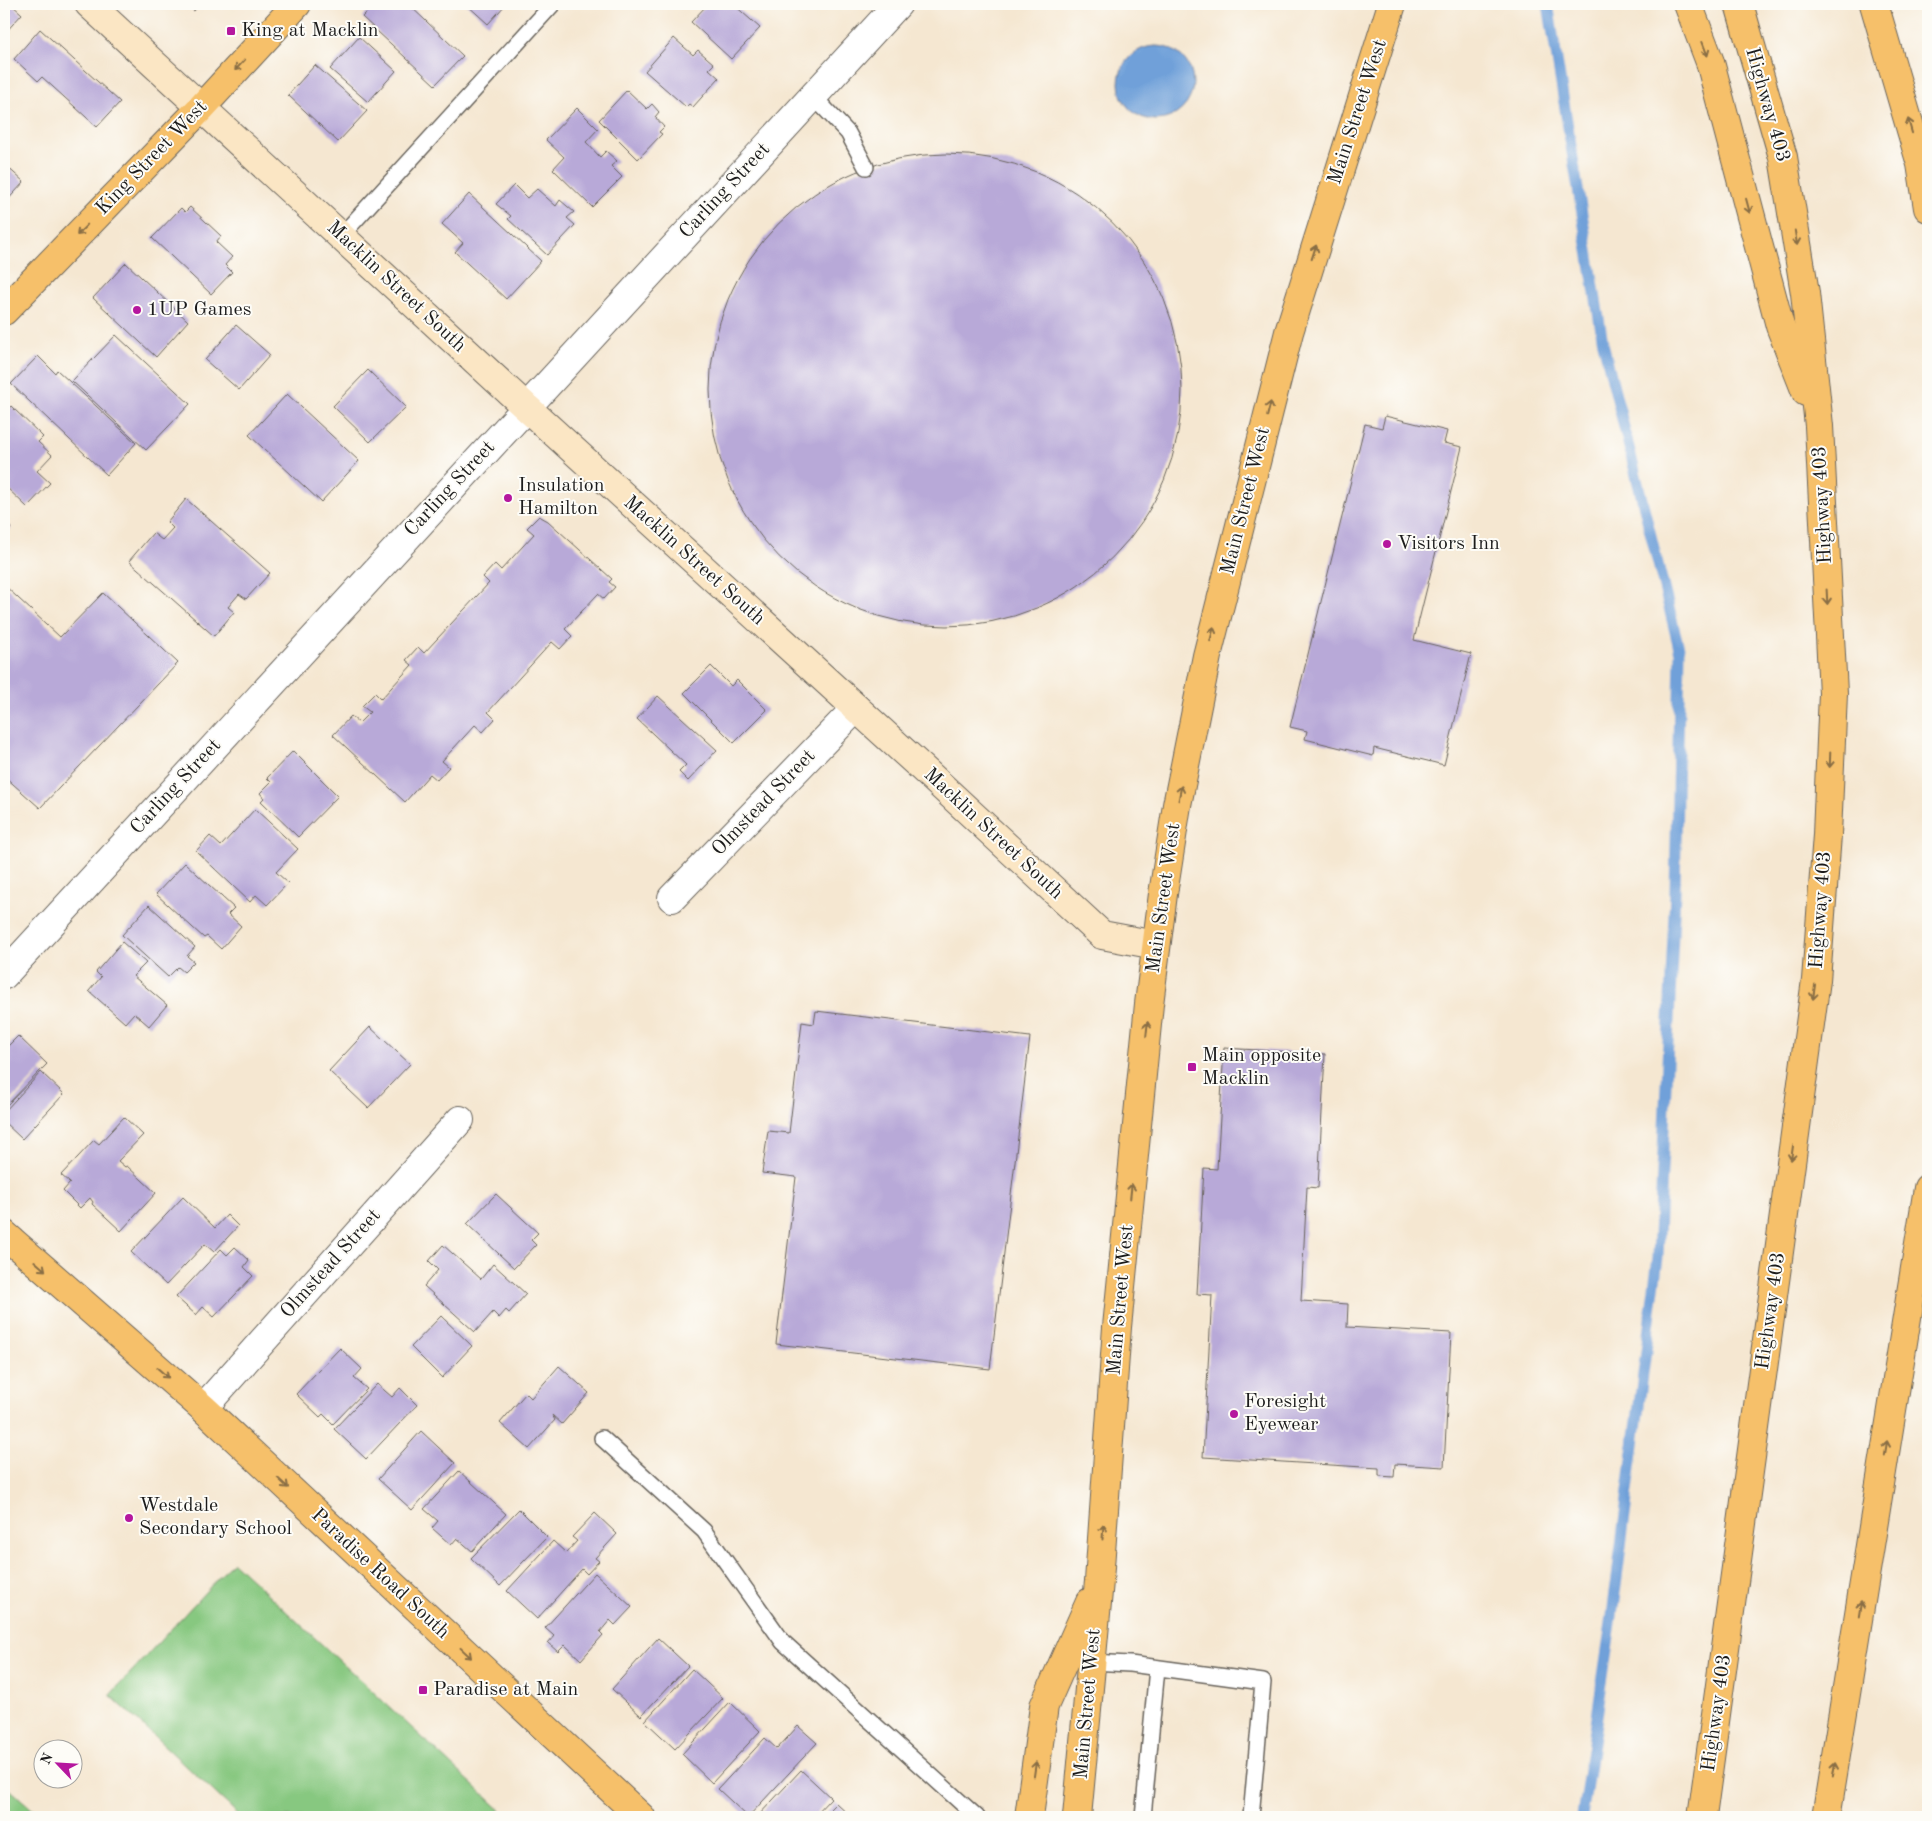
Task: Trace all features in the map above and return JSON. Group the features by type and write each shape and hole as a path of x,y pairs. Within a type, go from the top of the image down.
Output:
{"main road":[{"name":"King Street West","path":"4,311 202,108 297,4"},
{"name":"Main Street West","path":"1077,1817 1099,1581 1117,1327 1156,945 1177,804 1207,656 1289,332 1392,4"},
{"path":"1688,4 1710,62 1780,326 1819,426"},
{"name":"Highway 403","path":"1702,1817 1816,980 1827,835 1833,693 1819,426 1805,293 1783,157 1739,4"},
{"path":"1874,4 1921,164 1928,208"},
{"path":"1826,1817 1928,1188"},
{"name":"Paradise Road South","path":"4,1234 203,1408 641,1817"},
{"path":"1029,1817 1044,1706 1099,1581"}],"street":[{"name":"Macklin Street South","path":"89,4 1102,935 1156,945"},
{"name":"Carling Street","path":"4,975 898,4"},
{"name":"Olmstead Street","path":"672,898 856,708"},
{"name":"Olmstead Street","path":"203,1408 460,1120"}],"lane":[{"path":"341,236 553,4"},
{"path":"813,96 848,133 866,167"},
{"path":"602,1438 704,1531 783,1642 976,1817"},
{"path":"1092,1662 1130,1664 1263,1682 1251,1817"},
{"path":"1142,1817 1157,1668"}],"green space":[{"path":"233,1562 508,1817 241,1817 110,1695"},
{"path":"4,1784 41,1817 4,1817"}],"water":[{"path":"1149,46 1163,46 1177,52 1187,62 1193,76 1191,97 1177,114 1163,120 1149,120 1135,114 1125,104 1119,90 1119,76 1125,62 1135,52"}],"building":[{"path":"4,4 11,4 22,14 4,34"},
{"path":"185,4 200,4 194,11"},
{"path":"375,4 408,4 463,56 435,85 362,17"},
{"path":"466,4 506,4 488,24"},
{"path":"708,4 733,4 760,28 731,59 691,22"},
{"path":"770,4 789,4 784,10 781,7 777,10"},
{"path":"40,29 120,102 97,127 42,77 38,81 14,59"},
{"path":"359,37 396,71 368,102 330,69"},
{"path":"674,38 693,55 698,50 714,64 709,69 719,78 693,107 689,104 686,107 645,71"},
{"path":"315,65 367,111 338,142 288,95"},
{"path":"627,90 647,109 652,104 659,112 655,117 664,127 659,132 662,134 638,159 599,120"},
{"path":"577,108 598,129 586,142 600,157 606,151 617,161 611,166 622,177 592,207 553,169 564,157 546,140"},
{"path":"946,154 992,159 1036,172 1077,194 1113,223 1142,259 1164,300 1177,344 1182,390 1177,436 1164,480 1142,521 1113,557 1077,586 1036,608 992,621 946,626 900,621 856,608 815,586 779,557 750,521 728,480 715,436 710,390 715,344 728,300 750,259 779,223 815,194 856,172 900,159"},
{"path":"4,164 24,182 4,204"},
{"path":"514,185 527,198 537,189 556,206 560,200 574,212 567,218 575,225 547,255 508,219 511,216 496,204"},
{"path":"469,194 541,261 506,299 455,252 463,243 442,224"},
{"path":"190,207 221,236 216,242 232,257 225,265 232,272 211,294 152,238 181,208 185,212"},
{"path":"126,263 188,321 156,357 93,298"},
{"path":"236,325 270,355 239,390 205,360"},
{"path":"116,335 190,404 146,450 72,381"},
{"path":"38,356 55,373 57,370 136,443 107,475 11,384"},
{"path":"368,370 406,407 370,442 333,406"},
{"path":"287,394 359,461 321,502 249,435"},
{"path":"11,406 43,437 38,442 52,455 37,471 50,483 27,507 4,485 4,414"},
{"name":"Visitors Inn","path":"1385,416 1447,431 1444,443 1462,447 1414,640 1471,654 1444,765 1374,748 1373,756 1305,739 1307,731 1290,727 1365,424 1382,428"},
{"path":"186,499 270,573 246,599 239,594 228,607 234,612 214,636 129,561 153,533 162,540 173,528 167,522"},
{"path":"539,516 548,521 612,579 609,582 615,587 604,599 598,594 565,629 572,636 560,649 552,642 488,712 495,719 483,732 475,725 442,761 449,767 437,780 430,774 405,802 333,735 351,716 359,723 370,712 362,706 375,693 381,699 412,665 406,660 418,647 424,653 489,583 483,577 495,564 501,570 534,534 527,528"},
{"path":"4,522 11,528 4,536"},
{"path":"4,585 60,637 103,593 178,663 40,808 4,776"},
{"path":"711,666 731,686 737,680 767,710 734,743 684,693"},
{"path":"658,696 717,750 688,781 679,772 686,765 637,719"},
{"path":"293,751 338,796 298,837 261,801 264,798 260,793 271,782 267,778"},
{"path":"255,809 298,849 276,872 288,883 267,905 256,895 250,902 196,851 210,836 221,846"},
{"path":"185,863 234,908 228,914 241,926 221,949 207,936 204,938 156,894"},
{"path":"149,905 195,947 187,956 194,962 184,972 178,967 168,977 122,935"},
{"path":"122,942 146,963 133,976 167,1005 149,1026 134,1013 125,1023 89,991 101,977 96,972"},
{"path":"816,1011 1030,1037 990,1369 776,1344 796,1177 762,1173 768,1131 789,1133 802,1022 814,1024"},
{"path":"370,1027 410,1064 368,1108 329,1071"},
{"path":"18,1036 47,1064 4,1108 4,1050"},
{"path":"1224,1048 1325,1054 1318,1188 1307,1187 1301,1301 1348,1304 1347,1327 1451,1333 1444,1467 1395,1464 1394,1477 1379,1476 1379,1468 1203,1457 1212,1295 1197,1294 1204,1168 1217,1169"},
{"path":"41,1072 64,1094 22,1139 4,1122 4,1112"},
{"path":"124,1117 143,1135 118,1161 125,1167 127,1166 156,1193 121,1231 92,1204 93,1202 90,1198 80,1208 63,1191 70,1183 61,1175 94,1140 99,1144"},
{"path":"496,1194 538,1233 531,1240 536,1245 514,1268 467,1224"},
{"path":"183,1197 215,1228 227,1215 238,1226 214,1252 205,1244 166,1285 131,1252"},
{"path":"443,1245 481,1279 493,1264 526,1294 509,1313 506,1310 499,1318 493,1312 475,1332 424,1286 438,1270 429,1261"},
{"path":"235,1247 249,1260 244,1267 253,1276 214,1317 203,1307 196,1315 176,1297 221,1249 227,1255"},
{"path":"441,1316 472,1346 442,1378 411,1347"},
{"path":"340,1348 362,1369 354,1378 367,1389 333,1424 323,1414 320,1417 296,1394"},
{"path":"559,1366 589,1393 562,1424 552,1415 555,1420 529,1449 500,1423 526,1393 531,1398"},
{"path":"377,1384 392,1397 400,1388 417,1405 366,1459 334,1429"},
{"path":"421,1431 455,1463 412,1510 378,1479"},
{"path":"459,1471 506,1514 472,1551 457,1538 451,1545 432,1528 438,1521 424,1509"},
{"path":"519,1509 547,1537 500,1586 471,1558"},
{"path":"595,1513 617,1534 595,1558 599,1561 587,1574 582,1569 537,1619 507,1591 553,1541 566,1553 577,1541 572,1537"},
{"path":"595,1573 632,1607 615,1625 610,1620 600,1632 603,1635 581,1660 565,1645 558,1652 548,1643 554,1636 545,1628"},
{"path":"658,1638 688,1666 641,1716 612,1689"},
{"path":"692,1669 723,1698 675,1749 645,1721"},
{"path":"730,1702 760,1731 712,1783 682,1754"},
{"path":"798,1726 817,1743 748,1817 718,1789 765,1738 777,1749"},
{"path":"801,1770 831,1798 813,1817 757,1817"},
{"path":"836,1803 851,1817 822,1817"}],"waterway":[{"path":"1548,4 1603,343 1680,652 1675,892 1658,1257 1612,1616 1582,1817"}],"place":[{"name":"King at Macklin","path":"231,31"},
{"name":"1UP Games","path":"137,310"},
{"name":"Insulation Hamilton","path":"508,498"},
{"name":"Visitors Inn","path":"1387,544"},
{"name":"Main opposite Macklin","path":"1192,1067"},
{"name":"Foresight Eyewear","path":"1234,1414"},
{"name":"Westdale Secondary School","path":"129,1518"},
{"name":"Paradise at Main","path":"423,1690"}]}
